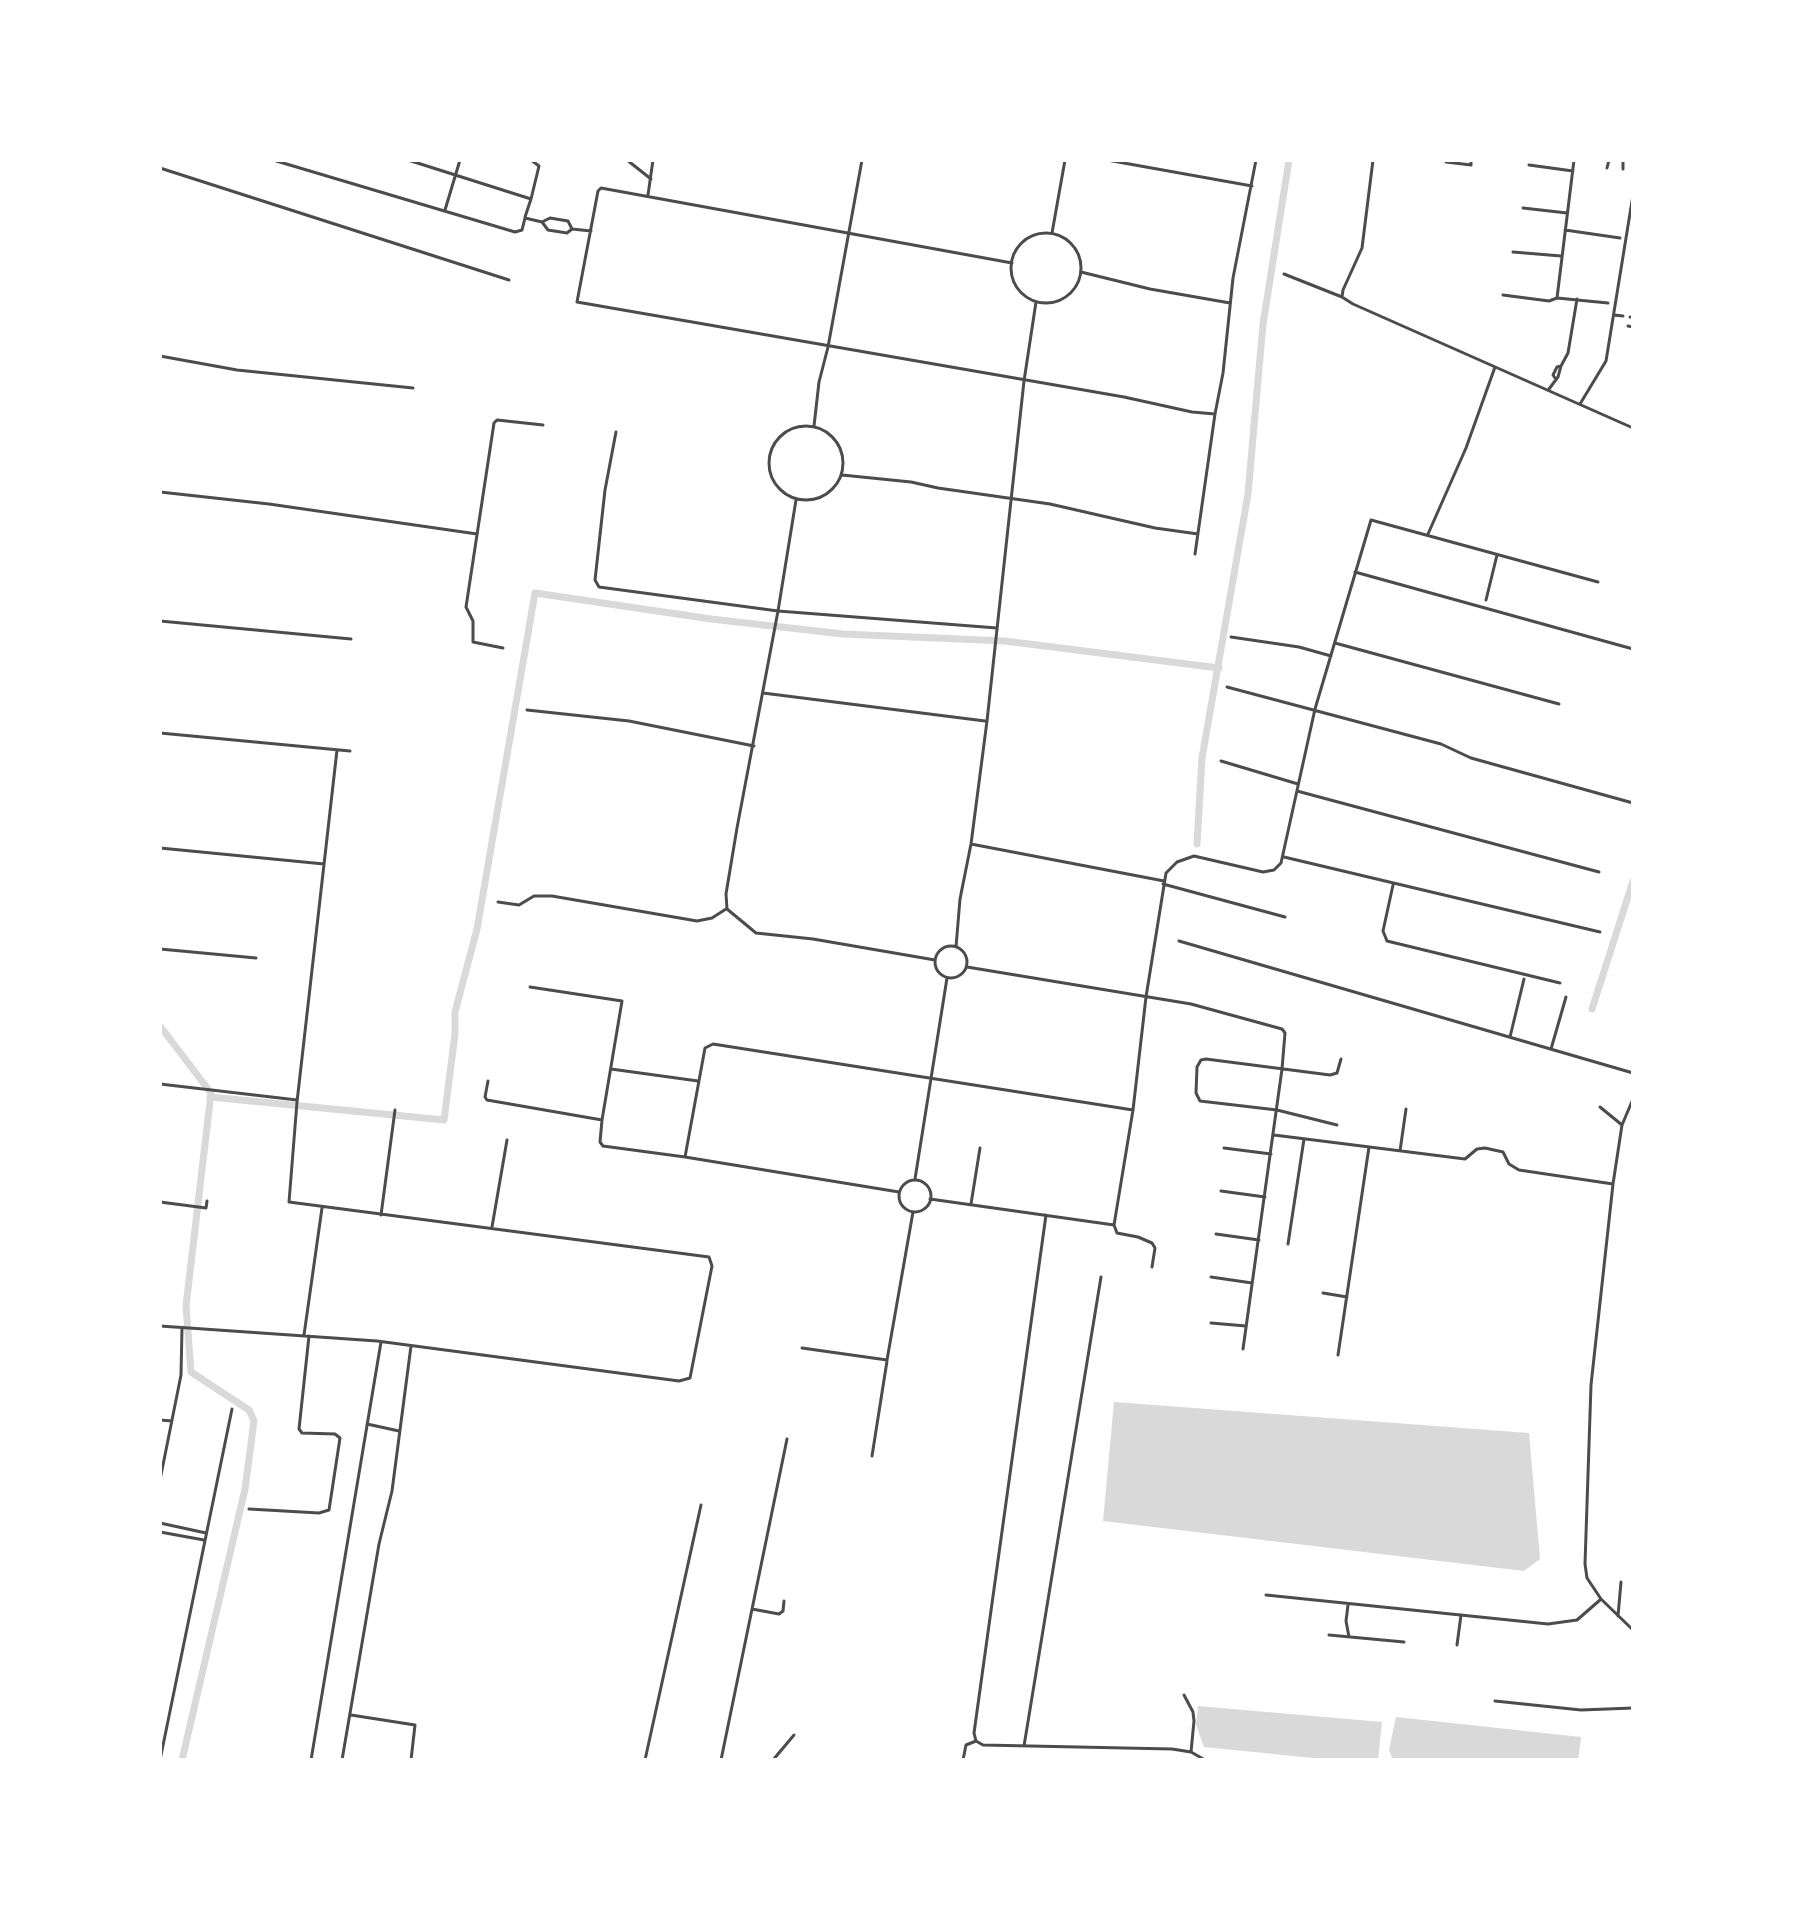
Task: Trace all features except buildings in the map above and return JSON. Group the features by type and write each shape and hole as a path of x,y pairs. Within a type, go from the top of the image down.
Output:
{"street":[{"path":"273,160 520,232 539,166 531,160"},
{"path":"408,160 531,199"},
{"path":"445,210 460,160"},
{"path":"627,160 651,179"},
{"path":"648,195 653,160"},
{"path":"814,426 819,382 862,160"},
{"path":"1052,233 1065,160"},
{"path":"1107,160 1252,186"},
{"path":"1195,554 1223,373 1230,303 1256,160"},
{"path":"1342,297 1362,248 1373,160"},
{"path":"1446,162 1471,165 1471,160"},
{"path":"1557,298 1574,160"},
{"path":"1607,168 1609,160"},
{"path":"1623,160 1623,169"},
{"path":"1529,165 1573,171"},
{"path":"160,168 509,280"},
{"path":"1012,263 607,188 598,191 577,302 1215,414"},
{"path":"1580,404 1606,361 1633,195"},
{"path":"1523,208 1567,213"},
{"path":"525,218 542,222 550,218 568,221 572,229"},
{"path":"542,222 548,230 567,233 572,229 591,231"},
{"path":"1565,230 1620,238"},
{"path":"1052,233 1070,243 1080,261 1079,282 1066,298 1056,302 1036,302 1019,291 1014,283 1012,263 1015,252 1030,237 1052,233"},
{"path":"1513,252 1561,256"},
{"path":"1081,272 1150,289 1230,303"},
{"path":"1284,274 1633,428"},
{"path":"1503,295 1549,301 1557,298 1608,303"},
{"path":"1549,389 1568,353 1577,299"},
{"path":"956,947 960,899 971,844 987,721 1024,381 1036,302"},
{"path":"1614,315 1623,316"},
{"path":"1613,325 1622,326"},
{"path":"160,356 237,370 413,388"},
{"path":"1427,536 1466,448 1495,367"},
{"path":"503,648 472,641 473,621 466,607 494,423 497,420 543,425"},
{"path":"814,426 830,434 841,448 842,475 835,487 824,496 810,501 796,500 781,491 771,477 769,460 780,436 796,427 814,426"},
{"path":"616,432 605,490 596,584 599,587 778,611 997,630"},
{"path":"842,475 911,482 1050,504 1155,528 1198,534"},
{"path":"160,492 269,504 477,534"},
{"path":"796,500 737,828 726,894 727,909 756,933 813,939 935,960"},
{"path":"1152,1267 1155,1248 1152,1243 1117,1233 1114,1225 1133,1110 1163,882 1169,868 1194,856 1263,872 1274,870 1284,857 1315,709 1371,520 1598,582"},
{"path":"1486,600 1497,555"},
{"path":"1355,572 1633,649"},
{"path":"160,621 351,639"},
{"path":"1231,637 1299,647 1331,656"},
{"path":"1335,643 1559,704"},
{"path":"1227,687 1441,744 1482,762 1633,803"},
{"path":"763,693 987,721"},
{"path":"527,710 629,721 754,746"},
{"path":"160,733 350,751"},
{"path":"160,1326 411,1345 689,1380 712,1266 709,1257 289,1202 297,1101 337,750"},
{"path":"1221,761 1299,784"},
{"path":"1297,791 1599,872"},
{"path":"971,844 1163,882 1285,917"},
{"path":"160,848 324,864"},
{"path":"1284,857 1600,932"},
{"path":"1393,883 1383,931 1387,941 1560,983"},
{"path":"498,902 519,905 534,896 552,896 697,921 712,918 727,909"},
{"path":"1179,941 1633,1073"},
{"path":"956,947 966,956 967,967 961,975 947,978 936,970 935,960 943,948 956,947"},
{"path":"160,949 256,958"},
{"path":"967,967 1191,1004 1282,1029 1286,1036 1274,1135 1243,1349"},
{"path":"915,1179 947,978"},
{"path":"1510,1037 1524,979"},
{"path":"530,987 622,1001 602,1120 600,1142 603,1146 899,1192"},
{"path":"1551,1049 1566,997"},
{"path":"685,1157 705,1048 713,1044 1133,1110"},
{"path":"1337,1125 1277,1110 1200,1101 1196,1093 1197,1067 1201,1060 1206,1059 1330,1075 1337,1073 1341,1059"},
{"path":"611,1069 698,1081"},
{"path":"488,1081 487,1100 602,1120"},
{"path":"160,1084 297,1101"},
{"path":"1633,1099 1622,1125 1613,1184 1591,1385 1585,1564 1587,1578 1601,1599 1633,1630"},
{"path":"1600,1107 1622,1125"},
{"path":"1400,1151 1406,1109"},
{"path":"381,1215 395,1110"},
{"path":"1274,1135 1465,1159 1477,1149 1485,1148 1503,1152 1509,1164 1519,1170 1613,1184"},
{"path":"1288,1244 1304,1139"},
{"path":"492,1227 507,1140"},
{"path":"1338,1355 1369,1147"},
{"path":"971,1204 980,1148"},
{"path":"1224,1148 1271,1154"},
{"path":"915,1179 928,1186 930,1199 924,1209 913,1212 903,1207 899,1192 905,1183 915,1179"},
{"path":"1221,1191 1265,1197"},
{"path":"930,1199 1114,1225"},
{"path":"160,1202 206,1208 207,1201"},
{"path":"249,1509 319,1513 329,1510 340,1438 335,1434 302,1433 299,1429 306,1335 322,1208"},
{"path":"872,1456 913,1212"},
{"path":"1046,1215 974,1733 976,1741 983,1745 1191,1752 1205,1760"},
{"path":"1216,1234 1259,1240"},
{"path":"1024,1746 1101,1277"},
{"path":"1211,1277 1252,1283"},
{"path":"1323,1293 1347,1297"},
{"path":"1211,1323 1246,1326"},
{"path":"160,1480 183,1359 184,1329"},
{"path":"311,1760 381,1342"},
{"path":"342,1760 379,1544 392,1491 411,1345"},
{"path":"802,1348 887,1360"},
{"path":"160,1760 232,1409"},
{"path":"160,1420 172,1421"},
{"path":"367,1424 400,1431"},
{"path":"721,1760 787,1439"},
{"path":"645,1760 701,1505"},
{"path":"160,1523 206,1533"},
{"path":"160,1532 204,1540"},
{"path":"1618,1616 1621,1582"},
{"path":"1266,1595 1562,1624 1583,1617 1601,1599"},
{"path":"752,1609 779,1614 783,1611 784,1601"},
{"path":"1348,1603 1346,1621 1349,1637"},
{"path":"1457,1645 1461,1615"},
{"path":"1329,1635 1404,1642"},
{"path":"1184,1695 1193,1712 1191,1752"},
{"path":"1495,1701 1572,1709 1633,1708"},
{"path":"351,1715 415,1725 411,1760"},
{"path":"773,1760 794,1735"},
{"path":"963,1760 966,1745 976,1741"}],"shaded area":[{"path":"1114,1402 1529,1433 1540,1559 1524,1571 1103,1521"},
{"path":"1198,1706 1382,1722 1378,1760 1333,1760 1204,1747 1196,1725"},
{"path":"1396,1717 1581,1737 1578,1760 1393,1760 1389,1750"}],"waterway":[{"path":"1197,844 1202,758 1248,494 1263,324 1289,160"},
{"path":"210,1097 444,1120 455,1012 477,929 535,593 711,619 843,634 1005,641 1219,668"},
{"path":"1592,1009 1633,881"},
{"path":"160,1026 211,1093 186,1306 191,1372 249,1410 254,1421 245,1489 182,1760"}]}
